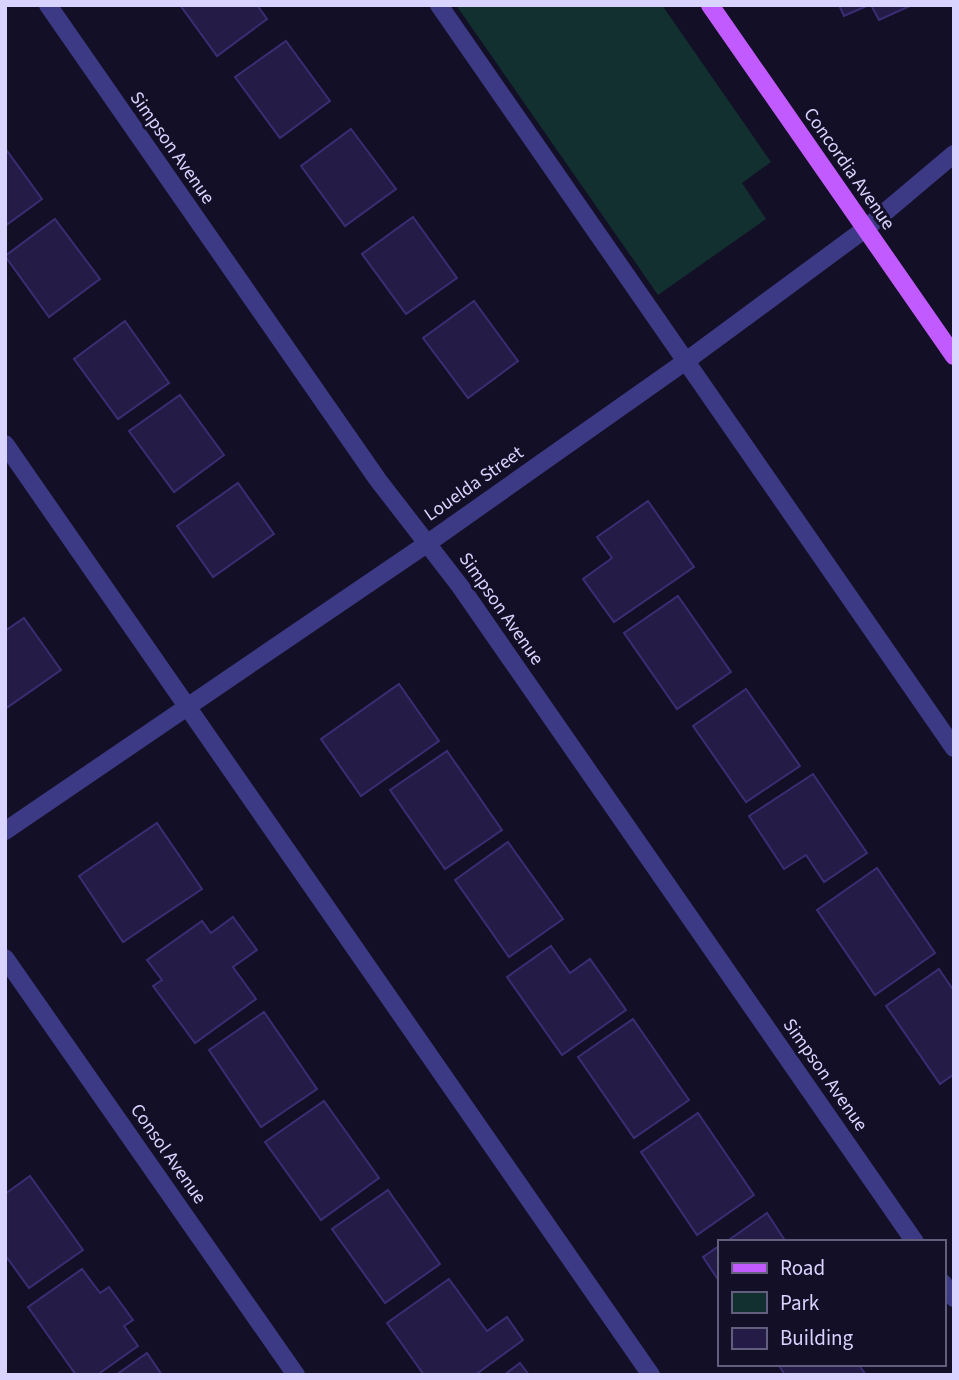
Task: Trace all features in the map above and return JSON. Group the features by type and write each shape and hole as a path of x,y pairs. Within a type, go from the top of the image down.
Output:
{"main road":[{"name":"Concordia Avenue","path":"710,5 954,356"}],"street":[{"name":"Simpson Avenue","path":"48,5 378,480 428,543 914,1240"},
{"path":"439,5 954,748"},
{"name":"Louelda Street","path":"5,831 428,543 686,361 864,229 954,154"},
{"path":"5,443 651,1375"},
{"name":"Consol Avenue","path":"5,958 296,1375"}],"green space":[{"path":"456,5 662,5 771,162 742,183 766,219 658,295"}],"building":[{"path":"180,5 257,5 267,19 217,56"},
{"path":"839,5 869,5 844,16"},
{"path":"871,5 912,5 879,20"},
{"path":"286,41 330,101 280,138 235,77"},
{"path":"351,129 396,189 345,226 301,166"},
{"path":"5,148 42,199 5,226"},
{"path":"413,217 457,278 406,314 362,254"},
{"path":"55,219 100,279 49,317 5,256"},
{"path":"474,301 518,361 468,398 423,338"},
{"path":"125,321 169,383 118,419 74,359"},
{"path":"180,395 224,455 174,492 129,431"},
{"path":"238,483 274,534 213,577 177,526"},
{"path":"648,501 694,567 614,622 583,579 612,558 597,537"},
{"path":"678,596 731,672 677,709 624,633"},
{"path":"24,618 61,670 5,709 5,631"},
{"path":"399,684 439,741 361,796 321,739"},
{"path":"746,689 800,766 746,802 693,726"},
{"path":"447,751 502,830 445,869 390,790"},
{"path":"813,774 867,853 824,882 806,855 784,869 749,816"},
{"path":"157,823 202,889 123,942 79,876"},
{"path":"508,842 563,919 509,957 455,880"},
{"path":"877,868 935,953 875,995 817,910"},
{"path":"233,917 257,950 233,967 256,999 195,1043 153,986 162,980 147,960 202,921 211,933"},
{"path":"551,946 570,973 590,959 626,1010 562,1055 507,977"},
{"path":"939,969 954,991 954,1074 940,1084 886,1006"},
{"path":"264,1012 317,1089 261,1127 209,1050"},
{"path":"633,1019 689,1100 634,1138 578,1057"},
{"path":"324,1101 379,1178 321,1220 265,1142"},
{"path":"698,1113 754,1195 697,1235 641,1152"},
{"path":"30,1176 83,1250 29,1288 5,1255 5,1194"},
{"path":"388,1190 440,1264 385,1303 332,1229"},
{"path":"767,1213 785,1240 729,1240"},
{"path":"718,1247 718,1280 703,1257"},
{"path":"82,1269 100,1293 109,1287 133,1320 124,1326 138,1346 97,1375 76,1375 28,1307"},
{"path":"449,1279 487,1331 507,1317 523,1340 475,1375 424,1375 387,1323"},
{"path":"147,1353 162,1375 116,1375"},
{"path":"520,1363 529,1375 504,1375"},
{"path":"779,1366 859,1366 866,1375 785,1375"}]}
